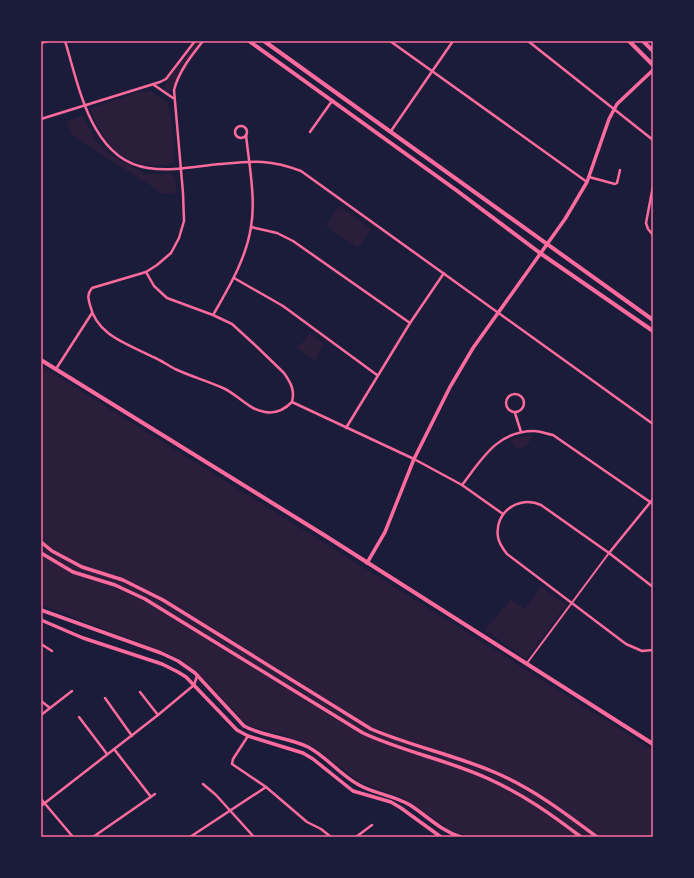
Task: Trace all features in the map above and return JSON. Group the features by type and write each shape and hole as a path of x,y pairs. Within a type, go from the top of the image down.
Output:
{"main road":[{"path":"249,41 456,190 540,253 653,331"},
{"path":"264,41 653,320"},
{"path":"629,41 653,65"},
{"path":"643,41 653,51"},
{"path":"456,190 461,182"},
{"path":"41,360 367,563 653,744"}],"street":[{"path":"41,43 48,41"},
{"path":"65,41 85,106 93,126 108,147 119,156 134,165 148,168 181,169 248,161 276,162 301,171 653,424"},
{"path":"41,119 122,93 154,85 166,79 195,41"},
{"path":"146,272 154,286 167,298 213,314 232,324 239,330 284,373 293,389 294,396 292,402 283,409 275,412 266,413 258,410 224,388 175,369 114,338 105,331 92,313 88,296 89,291 92,288 146,272 157,265 171,252 180,238 184,221 183,193 174,90 176,81 188,61 203,41"},
{"path":"390,41 587,182"},
{"path":"391,131 453,41"},
{"path":"528,41 653,140"},
{"path":"367,563 385,532 414,460 450,387 472,348 565,219 590,176 609,119 614,110 624,97 653,70"},
{"path":"154,85 174,99"},
{"path":"310,132 332,101"},
{"path":"213,314 234,278 248,242 251,226 252,204 246,130 240,126 235,130 235,136 239,138 243,138 246,135"},
{"path":"590,176 615,184 617,183 620,170"},
{"path":"653,186 646,223 648,230 653,235"},
{"path":"251,226 277,233 293,241 410,323"},
{"path":"346,428 377,375 444,273"},
{"path":"234,278 283,306 377,375"},
{"path":"56,369 92,313"},
{"path":"515,413 521,410 524,403 522,398 514,394 509,396 506,404 510,411 515,413 521,432"},
{"path":"292,402 414,460 462,485 503,514"},
{"path":"462,485 489,450 505,437 521,432 536,431 553,435 652,503"},
{"path":"526,664 609,554 652,503 653,498"},
{"path":"653,587 535,502 526,501 509,508 500,520 497,529 498,538 500,546 507,554 632,648 642,651 653,650"},
{"path":"41,542 52,551 82,567 123,580 163,600 372,729 405,742 469,762 521,785 597,837"},
{"path":"41,553 73,572 115,585 145,599 363,733 394,747 488,778 526,798 581,837"},
{"path":"41,610 161,653 188,667 244,726 255,731 307,747 320,754 359,786 403,801 442,829 461,837"},
{"path":"41,620 83,638 172,668 186,677 237,730 248,736 303,753 313,759 353,791 391,802 441,837"},
{"path":"41,644 52,651"},
{"path":"41,806 158,715 194,685 198,676"},
{"path":"41,715 72,691"},
{"path":"140,692 158,715"},
{"path":"104,698 132,736"},
{"path":"41,701 50,708"},
{"path":"79,717 108,754"},
{"path":"248,736 233,759 232,764 266,787 307,822 321,829 331,837"},
{"path":"114,749 150,797"},
{"path":"204,784 254,837"},
{"path":"190,837 195,836 266,787"},
{"path":"93,837 155,794"},
{"path":"41,799 73,837"},
{"path":"356,837 372,825"}],"shaded area":[{"path":"197,41 205,41 168,92 164,89 165,84"},
{"path":"139,92 152,92 168,103 172,122 174,164 149,165 128,159 111,146 104,137 94,118 90,108"},
{"path":"82,116 96,140 108,153 143,173 171,173 174,176 177,187 174,194 161,193 71,135 67,121"},
{"path":"339,206 371,229 358,248 326,226"},
{"path":"309,333 324,344 315,361 296,347 302,343"},
{"path":"41,366 653,750 653,837 473,837 451,831 403,798 359,782 318,750 282,735 246,724 204,679 178,658 41,605"},
{"path":"532,435 528,445 521,449 515,447 510,439"},
{"path":"541,587 566,605 526,659 485,630 511,599 524,609"}]}
